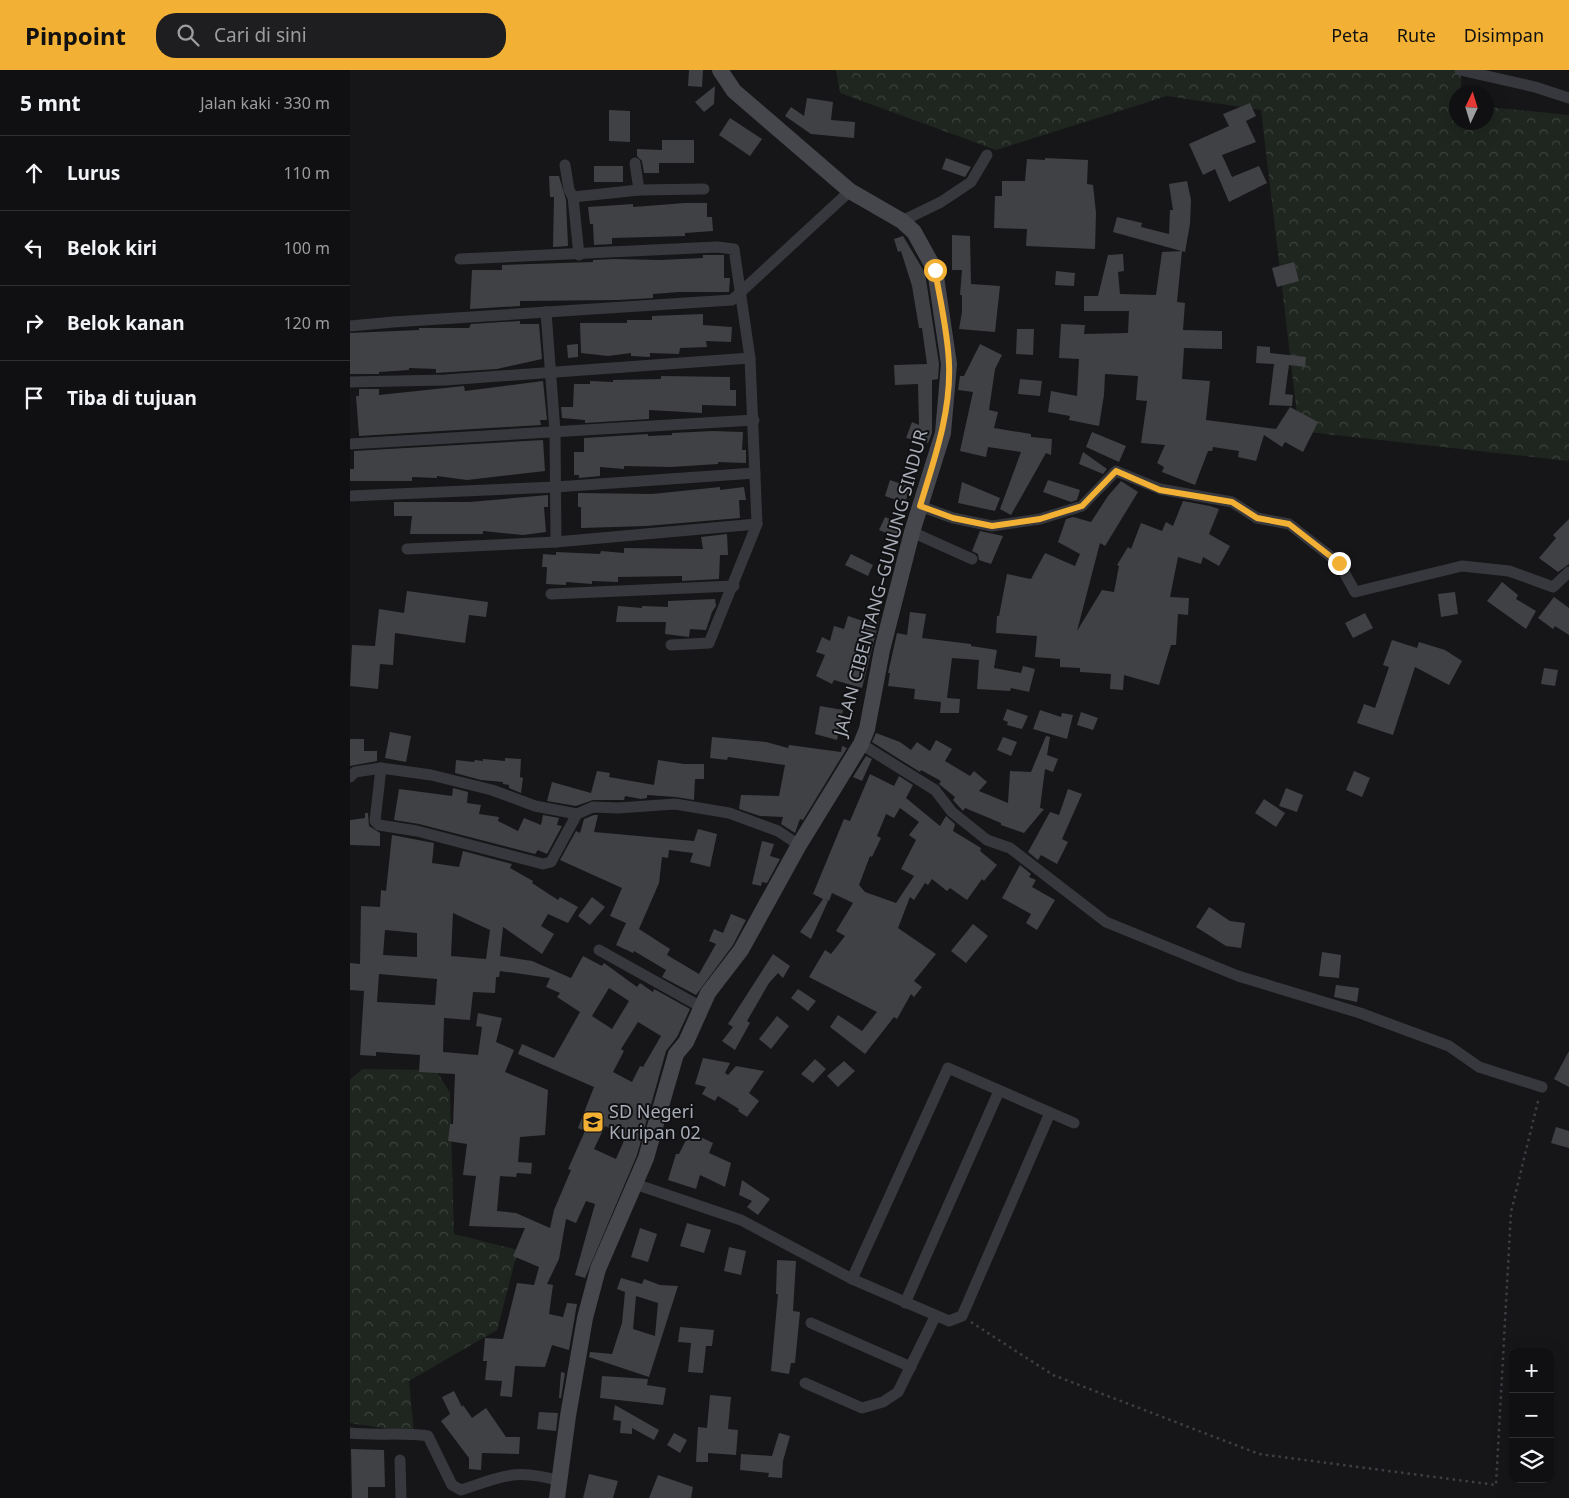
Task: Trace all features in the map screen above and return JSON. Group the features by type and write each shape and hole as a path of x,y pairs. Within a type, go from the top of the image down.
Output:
{"street":[{"name":"JALAN CIBENTANG–GUNUNG SINDUR","path":"557,1498 568,1416 585,1318 598,1268 646,1158 676,1054 686,1042 708,994 741,950 799,845 861,744 867,729 882,650 912,532 942,433 950,364 935,270 914,232 902,221 850,191 734,91 720,70"},
{"path":"1460,70 1536,87 1569,98"},
{"path":"902,221 941,202 971,182 987,155"},
{"path":"635,163 639,190"},
{"path":"565,165 569,190 573,197 579,255"},
{"path":"573,197 639,190 704,189"},
{"path":"350,326 732,300 850,191"},
{"path":"460,259 579,255 717,247 734,249 739,294 750,358 757,524 734,586 709,643 671,645"},
{"path":"546,312 555,432 556,542"},
{"path":"350,382 445,380 750,358"},
{"path":"350,444 754,420"},
{"path":"920,506 953,518 992,526 1040,519 1082,506 1116,471 1160,490 1232,502 1257,518 1289,524 1339,563 1355,592 1462,566 1509,571 1553,587 1569,572"},
{"path":"350,496 556,487 755,472"},
{"path":"407,549 556,542 757,524"},
{"path":"912,532 972,559"},
{"path":"551,594 734,586"},
{"path":"861,744 935,790 952,812 987,840 1010,848 1106,922 1238,976 1360,1013 1450,1046 1479,1067 1542,1087"},
{"path":"350,777 355,772 381,768 431,775 492,790 535,806 577,814 593,807 618,808 675,804 729,813 778,831 799,845"},
{"path":"381,768 375,821 379,825 417,831 543,864 551,862 577,814"},
{"path":"599,950 703,1008"},
{"path":"852,1279 948,1068 1074,1123"},
{"path":"905,1303 999,1091"},
{"path":"635,1184 741,1220 852,1279 935,1317 949,1321 962,1316 1050,1113"},
{"path":"805,1383 862,1408 883,1402 898,1392 935,1317"},
{"path":"811,1323 910,1367"},
{"path":"350,1433 368,1435 407,1432 428,1436 452,1485 461,1490 510,1474 533,1474 560,1481"},
{"path":"400,1460 401,1498"}],"path":[{"path":"962,1316 1054,1375 1259,1454 1496,1485 1511,1212 1542,1087"}],"green space":[{"path":"836,70 1461,70 1461,85 1449,85 1449,130 1494,130 1494,108 1569,115 1569,461 1299,431 1261,110 1167,96 996,150 840,93"},
{"path":"362,1069 436,1070 450,1093 454,1234 518,1250 497,1330 409,1381 414,1433 350,1423 350,1080"}],"building":[{"path":"689,70 703,70 702,87 688,86"},
{"path":"715,86 714,104 704,112 695,102"},
{"path":"807,98 833,102 831,120 855,122 854,138 811,134 785,116 791,107 804,116"},
{"path":"1250,103 1256,116 1246,121 1256,142 1222,155 1232,177 1259,166 1267,183 1229,202 1215,169 1203,175 1189,144 1229,126 1223,114"},
{"path":"609,110 630,111 630,142 609,141"},
{"path":"730,118 762,139 750,156 719,135"},
{"path":"662,140 694,140 694,163 659,163 659,173 644,173 642,161 637,156 637,149 662,150"},
{"path":"946,158 971,167 965,177 942,169"},
{"path":"1045,158 1088,160 1087,184 1093,185 1096,213 1095,249 1026,246 1027,229 994,228 995,196 1002,196 1002,181 1025,181 1027,159 1045,160"},
{"path":"594,166 623,166 623,182 594,182"},
{"path":"549,176 559,176 566,200 568,246 553,247 554,197 550,197"},
{"path":"1187,181 1191,200 1190,224 1185,252 1113,232 1117,217 1142,223 1141,227 1169,234 1170,210 1173,210 1169,184"},
{"path":"707,203 707,217 712,217 713,231 685,233 685,236 612,238 612,244 594,245 593,224 590,224 588,207 633,204 633,207"},
{"path":"952,235 970,236 971,284 1000,286 995,332 959,329 962,312 962,295 960,295 962,270 952,270"},
{"path":"903,236 925,273 939,364 938,379 932,380 932,433 928,443 906,438 912,422 919,425 918,384 895,385 894,365 927,364 922,328 919,328 912,286 901,251 898,252 894,239"},
{"path":"1182,251 1177,302 1185,303 1183,330 1222,331 1222,349 1184,348 1182,379 1210,381 1206,420 1276,429 1290,407 1318,422 1303,452 1285,442 1282,447 1264,435 1256,461 1238,457 1239,451 1213,447 1212,451 1208,451 1195,485 1162,472 1164,467 1157,463 1165,445 1141,443 1147,401 1136,400 1138,376 1105,374 1099,426 1069,420 1070,416 1048,412 1051,391 1077,396 1079,359 1059,358 1061,324 1085,325 1084,334 1128,333 1129,311 1084,311 1084,296 1098,296 1108,255 1123,254 1124,271 1118,272 1120,294 1156,295 1162,252"},
{"path":"703,255 724,255 724,278 730,278 729,292 679,292 653,294 653,298 618,300 520,301 520,306 470,309 472,270 502,270 502,265 593,262 593,260 614,259 660,260 703,258"},
{"path":"1294,262 1299,281 1277,287 1272,268"},
{"path":"1056,271 1075,273 1074,286 1055,285"},
{"path":"703,314 703,325 732,327 731,342 706,341 707,347 680,348 679,354 650,353 650,357 631,356 631,353 608,356 581,353 580,323 627,323 627,320 652,320 652,316"},
{"path":"520,321 520,324 539,324 542,359 497,369 436,373 436,369 409,368 409,370 379,372 379,374 350,374 350,333 419,330 419,328 469,328 471,324"},
{"path":"1017,329 1034,329 1033,355 1016,354"},
{"path":"578,344 578,357 568,358 567,345"},
{"path":"980,344 1002,355 995,369 989,410 998,412 994,428 1031,434 1031,437 1052,439 1051,455 1046,453 1011,515 1000,509 1021,452 988,447 986,457 960,451 973,392 958,390 960,376 964,376"},
{"path":"1257,346 1270,347 1270,353 1306,357 1305,367 1289,365 1285,394 1293,395 1292,406 1269,405 1274,364 1256,363"},
{"path":"661,376 730,377 730,390 736,390 736,406 702,405 702,413 649,410 649,419 585,423 585,420 562,418 561,407 573,407 574,384 590,384 590,381 613,382 613,380 661,379"},
{"path":"1020,379 1042,381 1040,396 1018,394"},
{"path":"543,381 547,420 540,420 541,425 359,436 356,396 359,396 359,389 379,389 379,395 464,386 465,391"},
{"path":"743,432 742,450 746,450 746,463 718,462 718,464 671,467 624,466 624,469 600,467 600,476 579,478 579,475 574,475 574,452 584,452 584,438 648,434 648,436 672,435 672,433"},
{"path":"1092,432 1126,446 1119,462 1086,447"},
{"path":"543,440 545,471 467,480 437,476 437,478 412,477 412,481 350,481 350,469 354,469 354,451"},
{"path":"1083,452 1107,469 1103,474 1079,464"},
{"path":"890,480 910,487 905,503 885,496"},
{"path":"1048,480 1080,490 1077,500 1071,502 1043,492"},
{"path":"1121,481 1138,492 1105,546 1100,543 1077,631 1102,590 1114,592 1119,566 1117,565 1128,547 1131,549 1141,523 1162,531 1166,522 1173,526 1183,501 1210,506 1219,509 1209,534 1230,546 1219,566 1203,557 1201,564 1178,557 1170,597 1189,598 1188,615 1178,614 1176,645 1171,645 1159,685 1124,675 1123,690 1110,689 1111,674 1080,672 1080,668 1060,667 1060,659 1035,657 1037,636 996,633 997,616 999,616 1007,574 1031,579 1045,553 1075,566 1080,554 1058,542 1066,519 1073,517 1091,522 1108,496"},
{"path":"962,482 1000,498 995,511 958,503"},
{"path":"720,487 720,490 744,487 746,500 739,500 740,518 646,526 581,528 581,507 578,507 578,493 652,494"},
{"path":"548,495 548,507 544,507 546,532 523,535 483,531 483,534 410,534 412,516 394,516 394,502 470,502"},
{"path":"885,517 901,524 896,537 879,530"},
{"path":"1569,519 1569,564 1558,572 1539,558 1556,538 1553,535"},
{"path":"980,531 1003,536 991,564 979,560 978,554 972,551"},
{"path":"727,534 728,555 720,555 719,579 682,581 682,576 618,577 618,582 592,581 592,584 566,582 566,585 546,584 547,567 542,567 543,554 556,555 556,552 600,554 601,551 624,553 624,548 703,549 701,537"},
{"path":"851,554 873,565 868,576 845,565"},
{"path":"1502,582 1518,595 1516,599 1536,611 1526,629 1487,601"},
{"path":"407,591 488,602 486,617 469,615 465,643 395,633 393,665 380,664 378,689 350,686 352,645 375,646 379,609 404,613"},
{"path":"1455,592 1458,614 1441,617 1438,594"},
{"path":"1554,597 1569,608 1569,635 1555,626 1553,629 1538,618"},
{"path":"715,599 716,606 706,630 690,629 689,637 665,634 666,622 616,622 618,606 642,608 642,606 668,607 668,601"},
{"path":"910,612 926,614 922,638 971,644 971,646 997,650 994,668 1021,673 1023,666 1035,669 1029,692 1011,688 1010,691 977,689 979,660 952,658 947,698 960,699 959,713 940,713 941,702 914,699 915,689 888,686 890,673 888,673 897,633 907,635"},
{"path":"1365,613 1373,628 1353,638 1345,623"},
{"path":"848,616 869,623 871,619 879,621 862,688 834,680 832,684 816,676 825,655 816,652 822,637 830,641 834,626 844,629"},
{"path":"1392,640 1417,648 1419,642 1445,650 1462,661 1449,685 1415,667 1393,735 1357,723 1364,704 1375,708 1389,667 1383,665"},
{"path":"1544,668 1558,670 1555,686 1541,684"},
{"path":"820,706 843,710 837,740 815,734"},
{"path":"1007,709 1028,716 1022,729 1007,725 1008,722 1003,720"},
{"path":"1040,710 1061,717 1062,713 1073,715 1067,739 1033,729"},
{"path":"1081,712 1098,718 1093,730 1077,725"},
{"path":"390,732 411,736 406,762 385,758"},
{"path":"876,733 900,742 911,750 917,742 930,751 936,740 952,749 945,761 970,776 974,771 987,782 979,791 1008,803 1010,771 1031,772 1046,736 1050,737 1047,755 1058,759 1053,772 1045,769 1040,808 1044,809 1024,833 1001,825 1001,823 965,808 963,811 953,800 955,797 939,784 941,781 921,770 920,772 872,742"},
{"path":"712,737 766,742 788,748 789,745 841,752 842,746 847,748 803,820 800,819 795,833 781,824 783,817 760,816 739,809 741,795 779,796 785,765 728,757 727,760 710,758"},
{"path":"1003,737 1017,742 1011,756 997,750"},
{"path":"350,739 364,739 364,751 377,751 377,761 350,766"},
{"path":"866,756 872,759 862,781 853,777"},
{"path":"505,758 521,759 520,777 523,778 521,793 509,788 509,785 503,784 503,782 481,780 455,773 456,760 474,762 475,760 483,761 483,759 505,761"},
{"path":"658,760 684,764 704,764 704,779 695,779 694,800 647,795 647,798 641,799 625,796 624,800 593,800 576,806 547,801 552,782 591,793 597,771 610,773 609,777 654,785"},
{"path":"1354,771 1370,778 1362,797 1346,790"},
{"path":"870,774 894,786 899,776 913,785 906,798 940,826 946,816 955,824 953,831 981,848 980,851 997,865 984,881 982,879 967,900 950,888 947,891 932,879 928,885 925,883 914,900 910,897 898,928 936,954 914,981 922,987 914,997 911,994 897,1019 894,1017 865,1054 830,1027 838,1015 862,1031 877,1012 809,977 825,950 831,954 845,936 836,931 853,903 832,893 829,901 825,899 828,901 811,939 800,932 823,899 813,894 844,819 850,821","holes":["900,808 919,822 909,835 916,840 901,869 914,876 896,903 865,892 859,885 870,856 872,857 881,838 877,836 886,814 894,818"]},
{"path":"453,788 468,792 467,803 481,805 479,814 499,817 498,821 518,831 524,818 541,825 543,815 559,818 557,825 562,826 547,854 538,850 535,854 419,824 394,820 399,789 452,796"},
{"path":"1286,788 1303,795 1297,812 1279,806"},
{"path":"1068,789 1082,794 1062,839 1068,842 1057,864 1041,855 1038,860 1028,852 1050,812 1059,815"},
{"path":"1264,799 1285,813 1276,827 1255,813"},
{"path":"365,813 368,813 369,826 380,833 380,846 350,845 350,820 365,818"},
{"path":"598,815 594,832 694,841 698,829 717,834 710,867 690,862 693,853 669,850 668,858 662,857 659,883 639,929 670,949 667,955 699,974 716,944 709,941 714,929 723,933 731,914 746,920 733,945 696,995 662,977 666,970 634,951 633,953 616,945 626,923 610,916 622,888 560,860 576,831 580,833 584,819"},
{"path":"392,835 434,843 432,863 459,867 463,851 512,864 510,868 533,881 532,883 558,900 560,897 578,907 568,923 548,914 541,926 554,934 542,954 503,927 500,956 532,961 571,978 583,956 602,966 604,963 637,987 640,983 653,992 654,989 690,1009 677,1037 666,1051 637,1155 585,1278 575,1275 595,1204 586,1201 576,1223 566,1219 559,1259 547,1284 553,1285 549,1314 563,1317 567,1303 577,1304 569,1350 552,1345 545,1367 515,1366 512,1397 500,1396 502,1381 485,1380 487,1361 483,1361 485,1338 503,1339 517,1283 534,1285 539,1267 513,1256 525,1228 469,1226 476,1176 463,1175 467,1144 448,1141 450,1124 453,1124 455,1074 419,1072 420,1055 376,1052 376,1056 360,1055 364,991 350,990 350,963 360,964 361,906 380,907 381,890 386,891","holes":["453,913 490,930 486,959 451,956","385,930 417,933 417,957 383,955","500,971 550,978 546,987 560,993 557,997 580,1012 554,1058 522,1044 518,1054 594,1087 578,1128 585,1131 568,1169 571,1170 554,1210 550,1228 516,1213 497,1211 500,1176 516,1177 517,1173 531,1174 532,1163 518,1162 520,1137 545,1135 548,1090 505,1072 514,1050 496,1042 502,1018 478,1013 476,1026 482,1027 478,1055 443,1052 444,1018 470,1020 473,992 495,993 496,977 499,977","379,974 437,979 435,1005 377,1002","609,988 629,1001 612,1029 592,1016","638,1022 661,1036 643,1067 640,1066 632,1082 613,1072 624,1051 621,1049","605,1126 626,1136 616,1159 594,1149"]},
{"path":"762,841 774,844 770,856 780,859 767,883 762,882 761,886 752,884"},
{"path":"1020,865 1031,874 1029,877 1036,880 1032,887 1055,900 1037,930 1026,923 1031,914 1002,898"},
{"path":"592,897 605,907 590,925 578,916"},
{"path":"1209,907 1230,921 1245,923 1241,948 1226,946 1196,927"},
{"path":"973,924 988,936 966,963 951,951"},
{"path":"1322,952 1341,955 1339,978 1319,976"},
{"path":"773,954 790,966 783,978 778,973 769,983 747,1021 750,1023 735,1050 722,1041 733,1027 728,1024"},
{"path":"1336,985 1359,988 1357,1002 1334,997"},
{"path":"798,989 816,1001 808,1011 791,998"},
{"path":"777,1016 789,1026 771,1049 759,1039"},
{"path":"1569,1051 1569,1087 1554,1079"},
{"path":"703,1058 730,1063 725,1073 728,1075 736,1066 764,1071 749,1093 759,1101 747,1117 738,1111 739,1109 718,1096 715,1101 702,1094 706,1087 695,1084"},
{"path":"815,1059 826,1069 813,1083 801,1074"},
{"path":"844,1061 855,1071 838,1087 827,1076"},
{"path":"1556,1127 1569,1131 1569,1148 1551,1143"},
{"path":"690,1132 713,1143 709,1153 731,1163 725,1187 700,1175 696,1189 668,1180 676,1154 679,1154"},
{"path":"742,1180 770,1199 758,1215 747,1207 752,1201 739,1195"},
{"path":"687,1223 711,1230 704,1253 680,1246"},
{"path":"640,1228 657,1234 648,1262 631,1257"},
{"path":"729,1247 746,1251 741,1275 724,1271"},
{"path":"777,1260 796,1261 793,1311 800,1312 795,1363 791,1363 789,1374 771,1371 778,1294 776,1294"},
{"path":"621,1278 642,1284 644,1279 660,1285 678,1286 649,1377 589,1357 590,1352 612,1354 622,1323 625,1292 617,1289","holes":["636,1296 658,1303 655,1336 633,1329"]},
{"path":"680,1327 714,1330 712,1346 706,1346 703,1373 688,1372 691,1343 678,1342"},
{"path":"561,1372 565,1373 561,1398 559,1398"},
{"path":"602,1376 648,1379 647,1385 666,1388 663,1405 600,1398"},
{"path":"454,1391 462,1407 463,1405 472,1418 486,1408 506,1437 520,1437 519,1454 482,1453 481,1470 469,1469 469,1458 441,1421 450,1414 442,1397"},
{"path":"710,1395 731,1397 728,1429 738,1430 736,1455 708,1453 708,1462 696,1462 698,1427 707,1428"},
{"path":"615,1405 659,1430 654,1440 632,1428 632,1434 620,1433 621,1421 613,1420"},
{"path":"539,1412 558,1413 556,1431 537,1429"},
{"path":"674,1433 687,1440 680,1453 667,1445"},
{"path":"779,1433 790,1436 783,1461 782,1478 768,1477 769,1473 740,1470 741,1454 772,1456"},
{"path":"351,1449 384,1450 385,1487 368,1487 368,1498 352,1498"},
{"path":"589,1474 618,1481 613,1498 583,1498"},
{"path":"658,1475 693,1487 691,1498 649,1498"}],"place":[{"name":"SD Negeri Kuripan 02","path":"593,1122"}],"route":[{"path":"935,270 950,364 942,433 920,506 953,518 992,526 1040,519 1082,506 1116,471 1160,490 1232,502 1257,518 1289,524 1339,563"}]}
